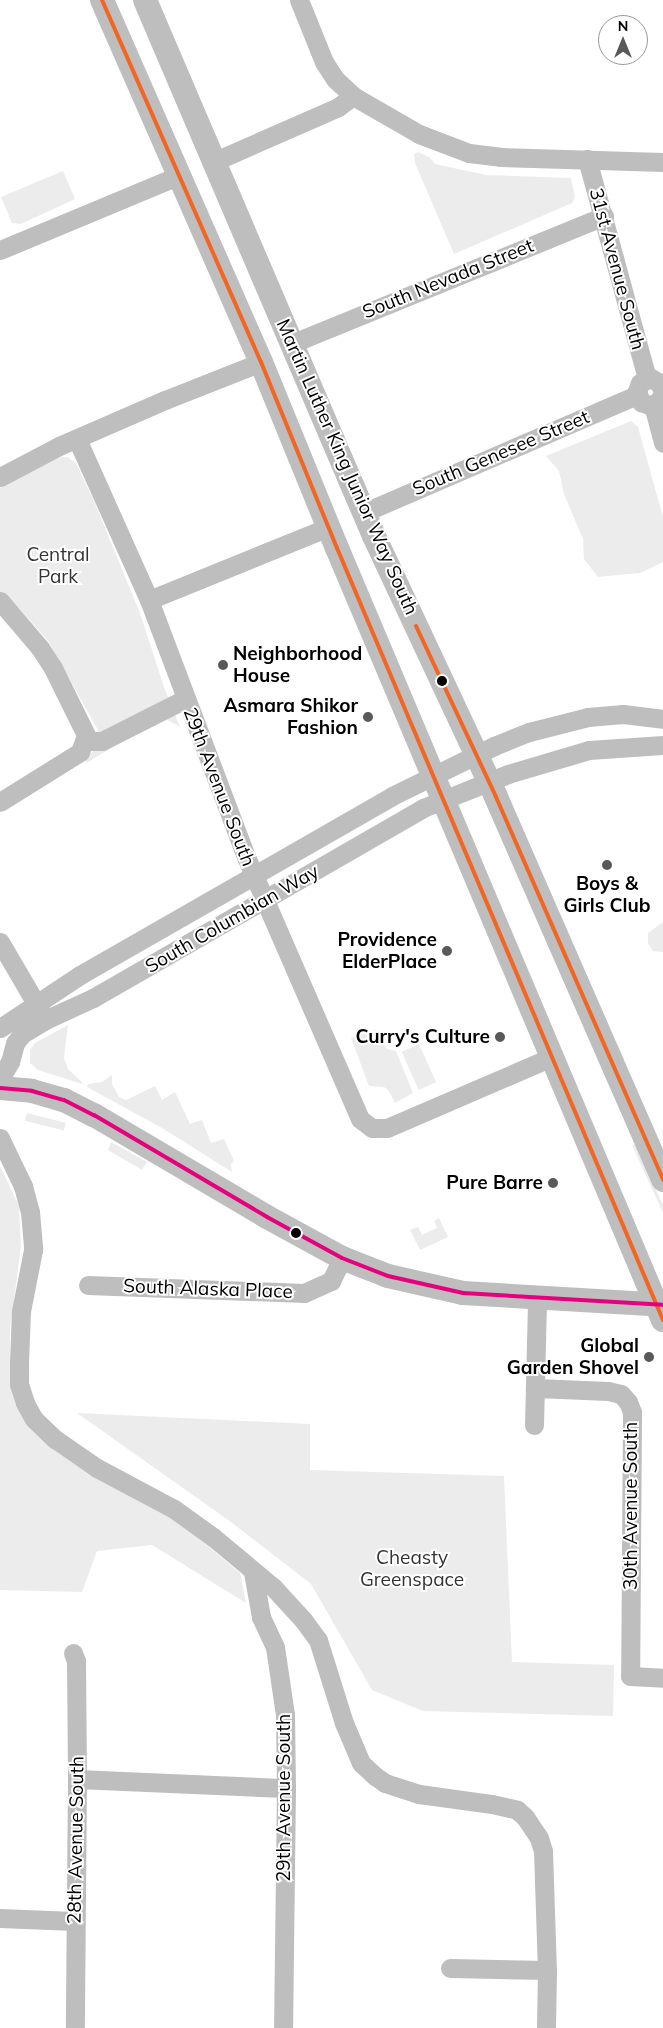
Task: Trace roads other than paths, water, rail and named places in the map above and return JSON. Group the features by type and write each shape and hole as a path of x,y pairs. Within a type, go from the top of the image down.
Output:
{"main road":[{"name":"Martin Luther King Junior Way South","path":"102,0 261,362 552,1057 661,1310"},
{"name":"Martin Luther King Junior Way South","path":"145,0 365,512 476,755 663,1180"},
{"path":"0,1088 32,1091 64,1100 94,1115 267,1217 342,1258 388,1276 463,1293 661,1310"}],"street":[{"path":"299,0 324,62 335,79 353,96 419,134 469,154 500,157 663,162"},
{"path":"213,162 338,107 353,96"},
{"name":"31st Avenue South","path":"587,159 604,216 646,379 640,383 657,394"},
{"path":"0,250 180,175"},
{"name":"South Nevada Street","path":"293,343 604,216"},
{"path":"0,477 32,459 165,400 261,362"},
{"path":"657,394 663,443"},
{"name":"South Genesee Street","path":"365,512 657,394"},
{"name":"29th Avenue South","path":"77,439 149,600 185,699 254,876 360,1119 372,1128 380,1130 394,1126 552,1057"},
{"path":"149,600 329,527"},
{"path":"0,602 40,648 86,730 85,741 80,752 0,802"},
{"path":"85,741 102,742 185,699"},
{"name":"South Columbian Way","path":"0,1079 10,1062 15,1043 41,1012 80,975 392,796 476,755 529,732 588,717 623,714 663,719"},
{"name":"South Columbian Way","path":"0,1028 10,1020 93,998 265,901 402,819 444,800 488,782 589,750 663,745"},
{"path":"0,942 41,1012"},
{"path":"0,1138 28,1198 30,1212 33,1250 21,1311 19,1364 20,1384 25,1403 34,1418 55,1439 97,1468 174,1510 213,1537 273,1587 304,1621 318,1640 344,1724 361,1764 385,1782 419,1794 492,1804 517,1810 533,1827 543,1851 547,1970 546,2028"},
{"name":"South Alaska Place","path":"88,1285 304,1293 331,1281 342,1258"},
{"path":"534,1424 537,1299"},
{"name":"30th Avenue South","path":"536,1388 608,1391 621,1394 632,1412 630,1676 663,1678"},
{"name":"29th Avenue South","path":"253,1572 261,1617 275,1647 285,1715 283,2028"},
{"name":"28th Avenue South","path":"73,1653 76,1661 78,1779 74,1921 75,2028"},
{"path":"78,1779 286,1788"},
{"path":"0,1918 74,1921"},
{"path":"450,1968 547,1970"}],"place":[{"name":"Neighborhood House","path":"223,665"},
{"name":"Asmara Shikor Fashion","path":"368,717"},
{"name":"Boys & Girls Club","path":"607,865"},
{"name":"Providence ElderPlace","path":"447,951"},
{"name":"Curry's Culture","path":"500,1037"},
{"name":"Pure Barre","path":"553,1183"},
{"name":"Global Garden Shovel","path":"649,1357"}],"park label":[{"name":"Central Park","path":"58,566"},
{"name":"Cheasty Greenspace","path":"412,1569"}]}
